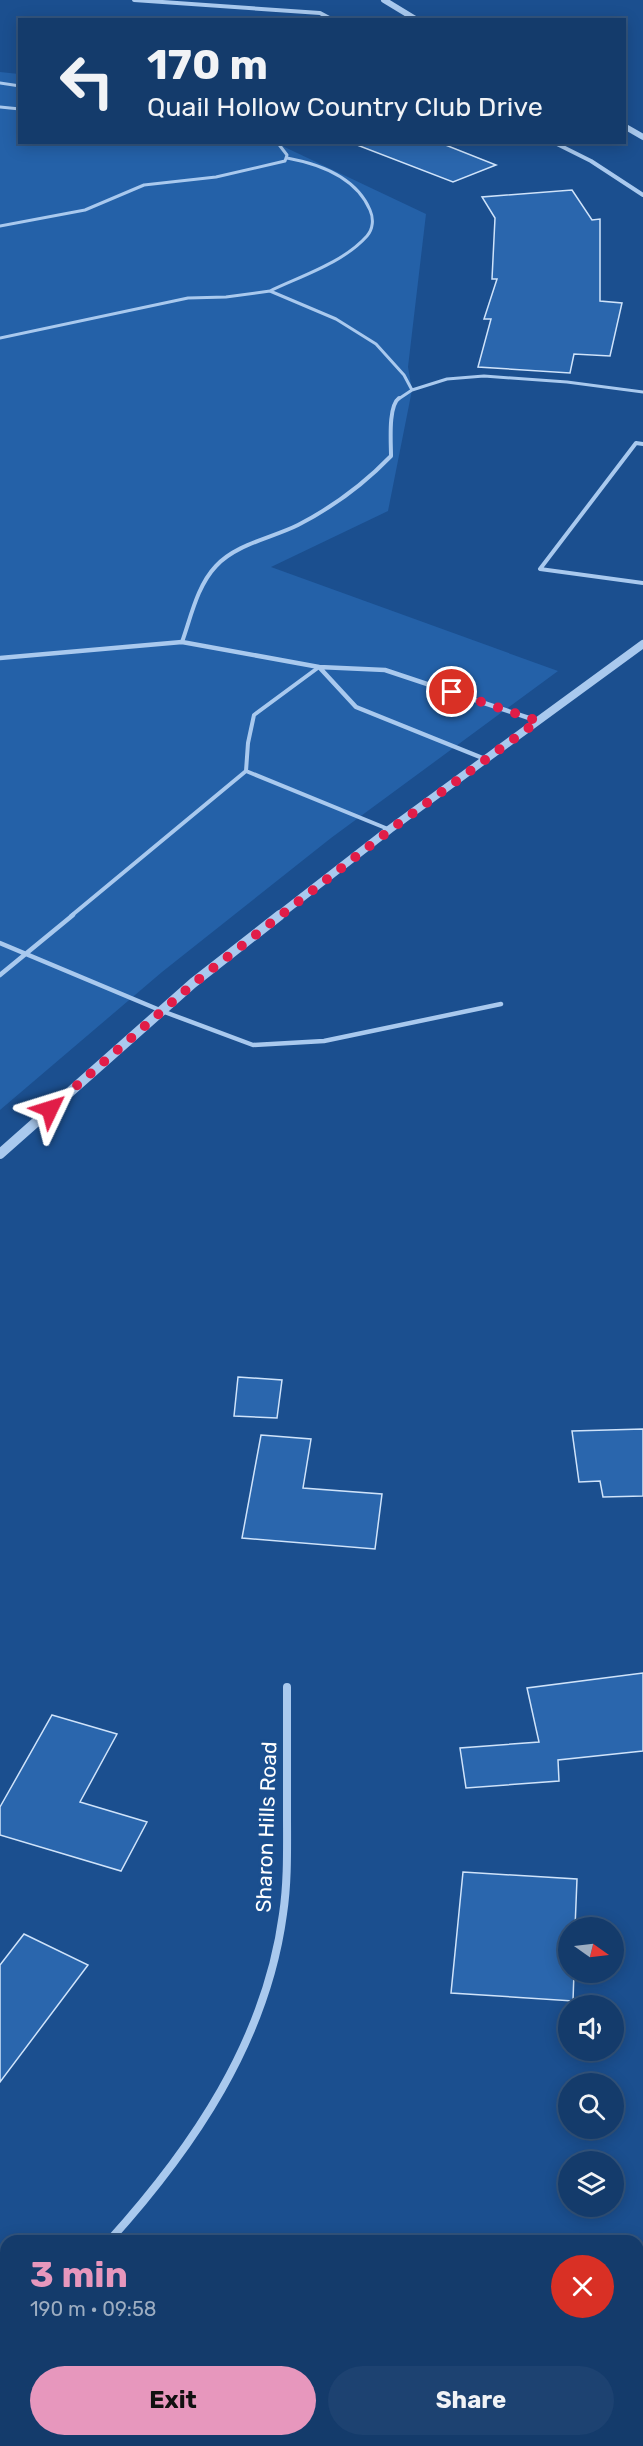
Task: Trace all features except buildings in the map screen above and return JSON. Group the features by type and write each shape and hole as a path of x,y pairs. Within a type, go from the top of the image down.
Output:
{"street":[{"path":"134,0 320,13 329,18"},
{"path":"384,0 414,18"},
{"path":"626,127 643,137"},
{"path":"557,144 591,161 643,195"},
{"path":"0,658 182,642 318,667 385,670 538,721"},
{"path":"0,1154 194,983 390,830 643,644"},
{"path":"318,667 356,707 485,759"},
{"name":"Sharon Hills Road","path":"114,2235 171,2172 223,2091 244,2050 260,2010 281,1928 287,1868 287,1687"}],"lane":[{"path":"0,83 18,86"},
{"path":"0,107 18,109"},
{"path":"279,144 286,152 286,158"},
{"path":"0,226 85,210 144,186 249,171 279,163 286,158 322,166 357,189 365,198 372,213 373,224 369,234 335,259 270,291 225,297 188,298 0,338"},
{"path":"270,291 336,319 376,344 404,375 412,390"},
{"path":"182,642 203,586 218,565 250,546 287,530 340,499 363,484 391,456 392,410 395,401 412,390 447,380 484,376 567,382 643,392"},
{"path":"643,444 636,443 540,569 643,583"},
{"path":"0,975 246,771 248,743 254,715 318,667"},
{"path":"246,771 390,830"},
{"path":"0,943 162,1011 254,1044 324,1041 501,1004"}],"shaded area":[{"path":"0,72 18,74 18,144 278,144 426,214 408,367 412,390 388,511 271,567 558,671 331,838 162,972 0,1110"}],"route":[{"path":"50,1109 194,983 390,830 538,721 452,692"}]}
